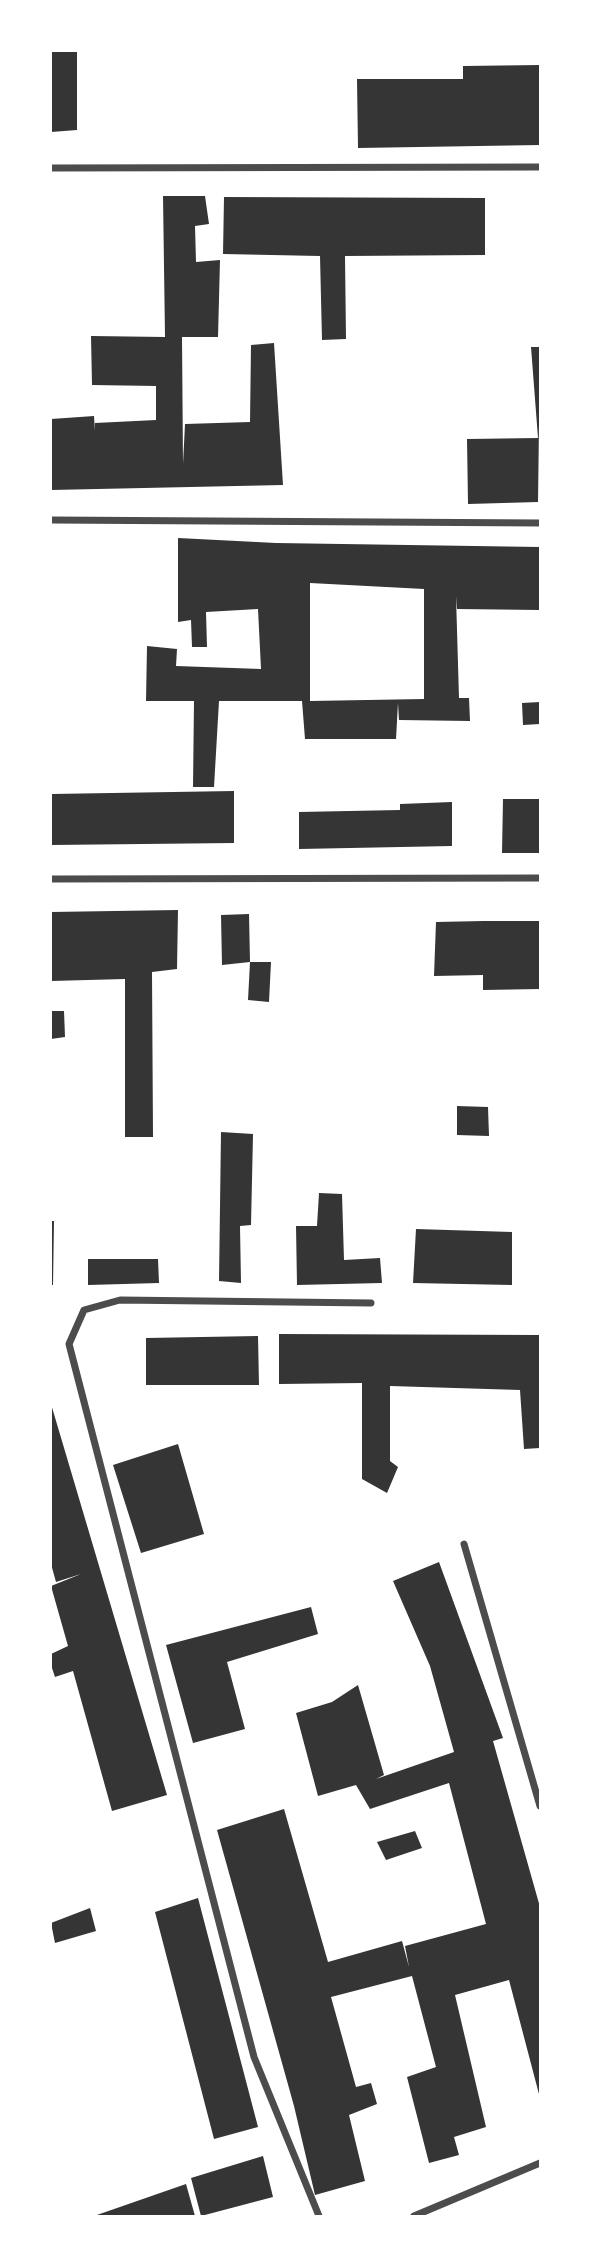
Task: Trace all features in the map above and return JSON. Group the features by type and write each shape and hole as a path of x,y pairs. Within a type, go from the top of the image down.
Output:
{"street":[{"path":"51,168 540,167"},
{"path":"51,520 540,523"},
{"path":"51,879 540,878"},
{"path":"319,2216 254,2057 69,1344 84,1310 120,1300 371,1303"},
{"path":"464,1544 540,1806"},
{"path":"414,2216 540,2163"}],"building":[{"path":"51,51 77,51 77,130 51,132"},
{"path":"540,65 540,145 358,148 357,79 463,79 463,66"},
{"path":"163,196 205,196 209,224 195,226 196,262 220,260 218,337 182,337 183,464 185,424 250,422 251,345 274,343 283,485 51,490 51,419 94,416 95,431 95,423 156,420 156,386 92,385 91,336 165,337"},
{"path":"224,197 485,198 485,255 345,256 346,339 322,340 320,256 223,254"},
{"path":"531,347 540,347 538,502 468,504 467,439 538,438"},
{"path":"178,538 276,543 540,547 540,610 457,609 456,596 459,698 469,698 470,721 399,720 398,703 396,739 305,739 302,701 219,701 214,787 193,787 194,701 146,701 147,646 177,649 176,666 261,669 258,609 206,612 207,647 192,647 191,620 178,622","holes":["310,583 424,589 424,699 310,701"]},
{"path":"540,702 540,724 523,725 522,703"},
{"path":"234,791 234,843 51,845 51,794"},
{"path":"503,799 540,799 540,853 502,853"},
{"path":"452,802 452,846 299,849 299,812 400,810 400,804"},
{"path":"178,910 177,969 152,972 153,1137 125,1137 125,979 51,981 51,912"},
{"path":"249,914 250,962 222,965 221,915"},
{"path":"540,921 540,989 483,990 483,975 434,976 436,922"},
{"path":"250,962 271,962 269,1002 248,1000"},
{"path":"51,1011 64,1011 65,1037 51,1039"},
{"path":"457,1106 488,1107 489,1136 457,1135"},
{"path":"221,1132 253,1134 251,1225 240,1226 241,1283 219,1281"},
{"path":"319,1193 342,1194 344,1260 380,1258 382,1283 297,1285 296,1226 317,1226"},
{"path":"51,1221 54,1221 53,1285 51,1285"},
{"path":"416,1229 512,1232 512,1285 413,1283"},
{"path":"88,1259 158,1259 159,1283 88,1285"},
{"path":"279,1334 540,1335 540,1448 524,1449 520,1390 390,1386 390,1461 398,1467 387,1493 362,1479 362,1383 279,1384"},
{"path":"258,1336 259,1385 146,1385 146,1338"},
{"path":"51,1404 167,1795 112,1811 73,1671 55,1677 51,1665 51,1654 68,1646 51,1586 81,1574 56,1582 51,1564"},
{"path":"178,1444 204,1534 141,1553 113,1465"},
{"path":"439,1562 503,1738 493,1741 540,1907 540,2098 509,1980 455,1995 486,2127 454,2137 459,2155 429,2163 407,2077 436,2067 412,1976 331,1997 356,2087 371,2083 377,2104 349,2115 365,2181 315,2195 294,2106 217,1830 284,1809 328,1962 402,1941 409,1967 405,1946 486,1924 449,1783 370,1809 356,1785 318,1796 296,1713 332,1702 358,1685 384,1775 376,1779 454,1752 430,1666 393,1581"},
{"path":"311,1607 318,1634 227,1662 245,1729 193,1743 166,1645"},
{"path":"415,1831 422,1848 386,1860 377,1842"},
{"path":"198,1898 258,2127 214,2139 155,1912"},
{"path":"90,1908 96,1931 55,1943 51,1923"},
{"path":"263,2156 273,2197 201,2216 191,2178"},
{"path":"186,2184 195,2216 94,2216"}]}
